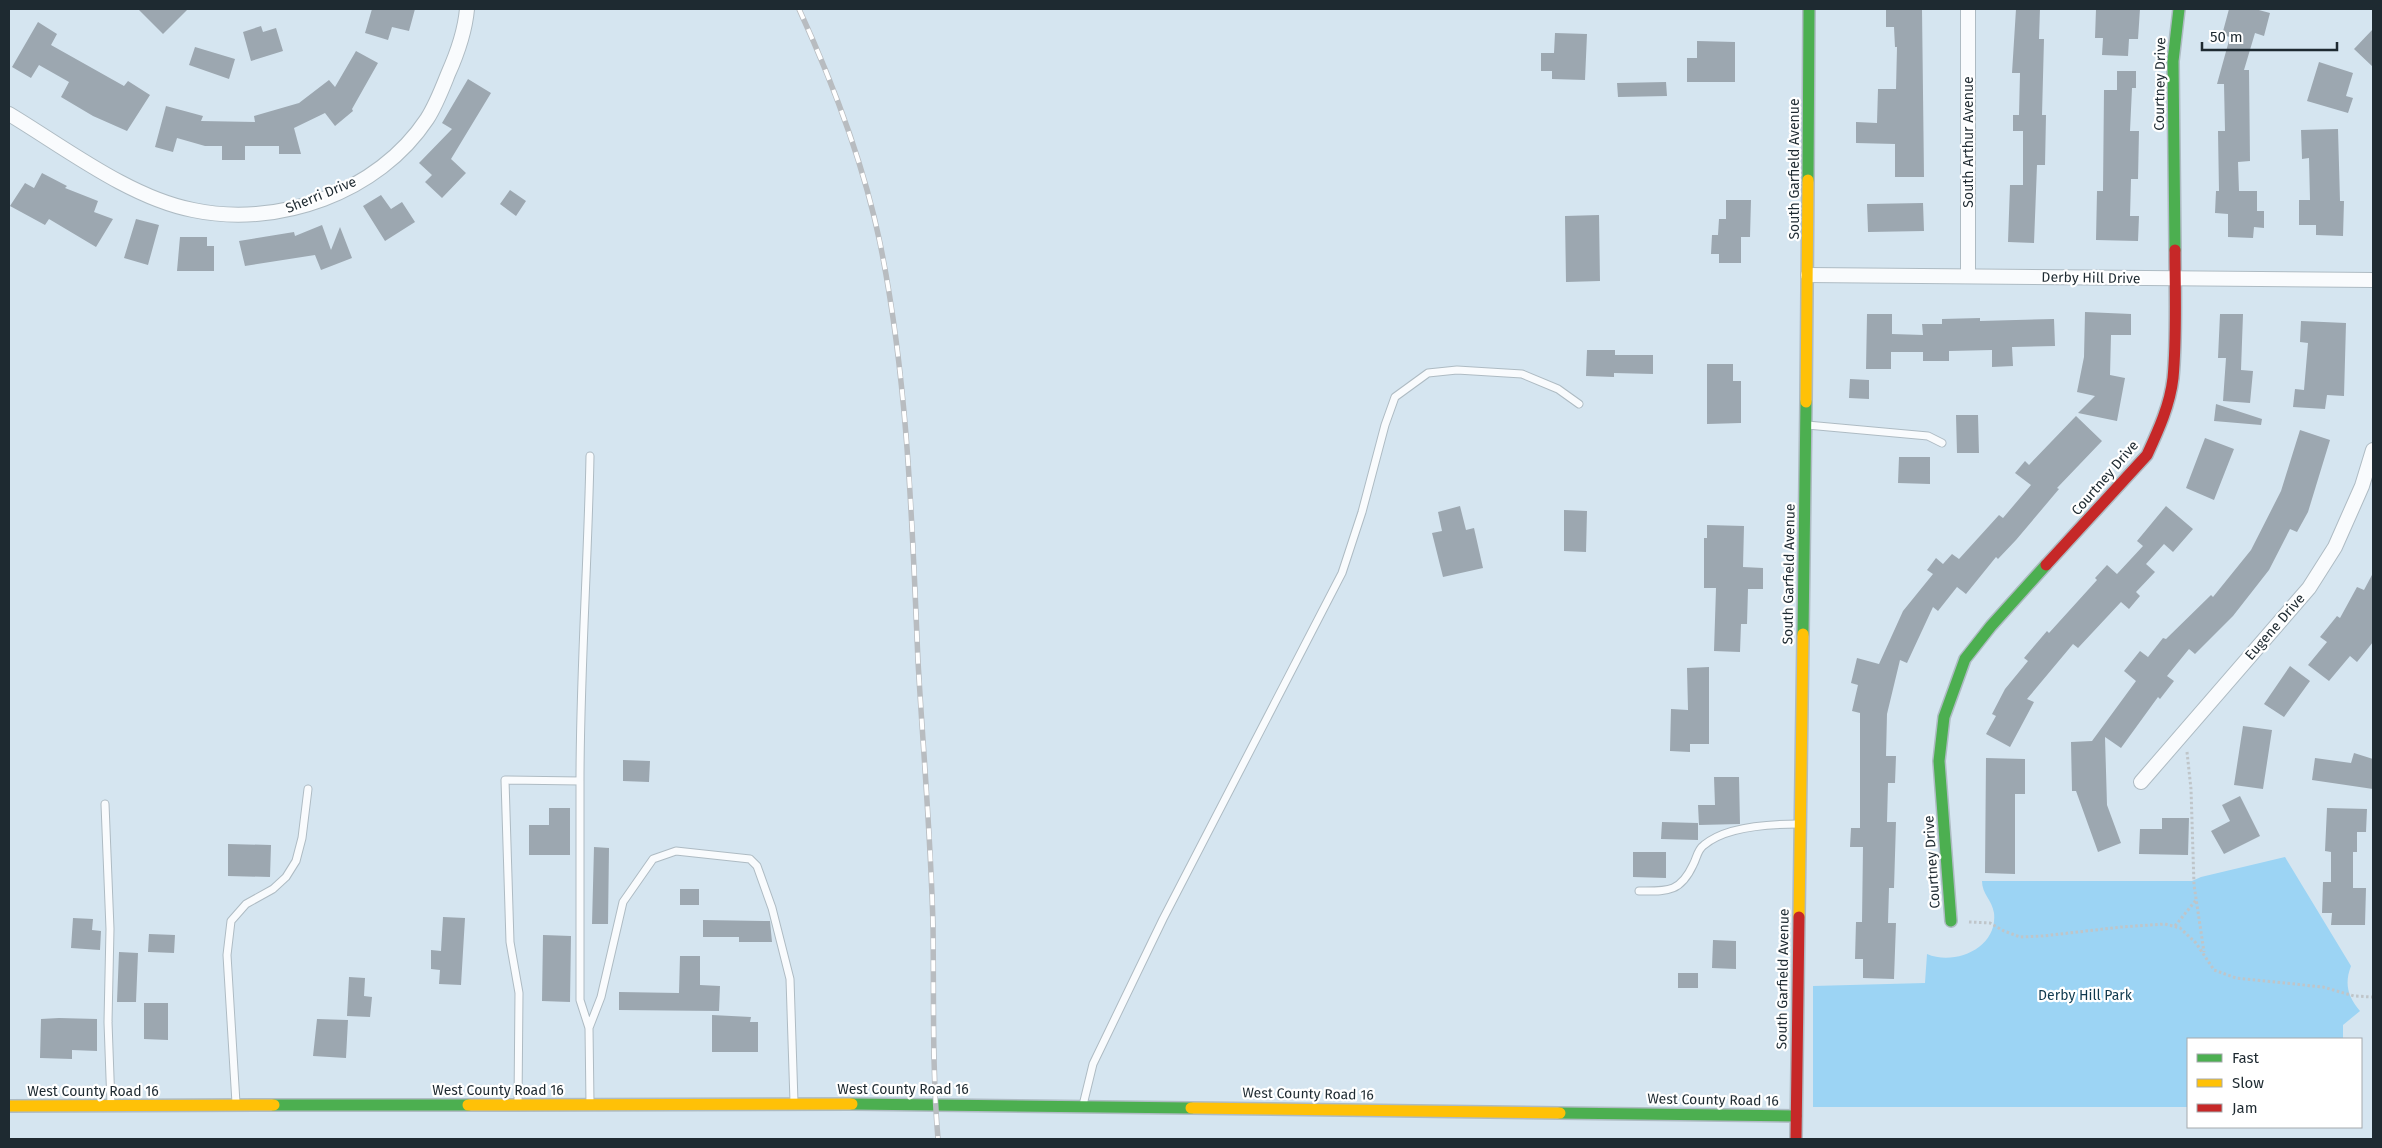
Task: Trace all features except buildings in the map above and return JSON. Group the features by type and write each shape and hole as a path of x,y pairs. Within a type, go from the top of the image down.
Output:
{"street":[{"name":"Sherri Drive","path":"9,114 141,193 168,204 192,210 242,215 271,214 298,208 347,188 375,171 402,148 427,119 443,88 456,56 467,9"},
{"name":"South Garfield Avenue","path":"1796,1139 1808,275 1809,9"},
{"name":"South Arthur Avenue","path":"1968,9 1968,276"},
{"name":"Courtney Drive","path":"1951,922 1939,760 1944,716 1956,678 1966,659 1991,626 2147,455 2154,441 2170,394 2173,378 2175,279 2173,61 2179,9"},
{"name":"Derby Hill Drive","path":"1808,275 2373,280"},
{"name":"Eugene Drive","path":"2141,782 2309,588 2335,547 2362,486 2373,450"},
{"name":"West County Road 16","path":"9,1106 518,1104 1083,1105 1796,1116"}],"lane":[{"path":"1083,1105 1092,1064 1342,573 1362,512 1384,425 1395,397 1428,373 1457,370 1522,374 1558,389 1579,404"},
{"path":"1806,425 1928,436 1942,443"},
{"path":"590,456 586,600 580,710 580,1000 589,1028 590,1104"},
{"path":"518,1104 519,993 510,942 505,780 580,781"},
{"path":"236,1106 227,955 231,921 246,904 273,889 286,877 296,861 302,838 308,789"},
{"path":"105,804 110,929 108,1022 111,1106"},
{"path":"1639,891 1663,891 1681,885 1700,849 1705,844 1722,835 1764,825 1800,824"},
{"path":"589,1028 601,997 622,902 652,859 676,851 750,859 757,866 772,908 790,979 794,1104"}],"path":[{"path":"2185,731 2192,789 2196,900 2204,955"},
{"path":"2174,927 2196,900"},
{"path":"1951,922 1990,923 2020,937 2077,933 2121,926 2165,924 2180,928 2196,943 2214,970 2236,978 2322,987 2354,996 2373,997"}],"green space":[{"name":"Derby Hill Park","path":"2285,857 2351,966 2348,990 2360,1011 2343,1025 2343,1038 2187,1038 2187,1107 1813,1107 1813,986 1925,983 1927,954 1950,958 1962,956 1982,945 1989,936 1993,925 1994,913 1982,886 1982,881 2192,881 2201,877"}],"railway":[{"path":"799,9 835,94 865,184 880,243 897,346 911,503 918,661 931,860 934,1059 938,1139"}],"traffic: fast":[{"path":"1808,180 1809,9"},
{"path":"2175,250 2173,61 2179,9"},
{"path":"1803,634 1806,402"},
{"path":"1951,921 1939,761 1944,717 1965,659 1991,626 2046,565"},
{"path":"852,1104 1191,1108"},
{"path":"274,1105 468,1105"},
{"path":"1560,1113 1796,1116"}],"traffic: slow":[{"path":"1806,402 1808,180"},
{"path":"1799,917 1803,634"},
{"path":"468,1105 852,1104"},
{"path":"9,1106 274,1105"},
{"path":"1191,1108 1560,1113"}],"traffic: jam":[{"path":"2046,565 2147,455 2159,427 2169,398 2173,378 2175,250"},
{"path":"1796,1139 1799,917"}]}
